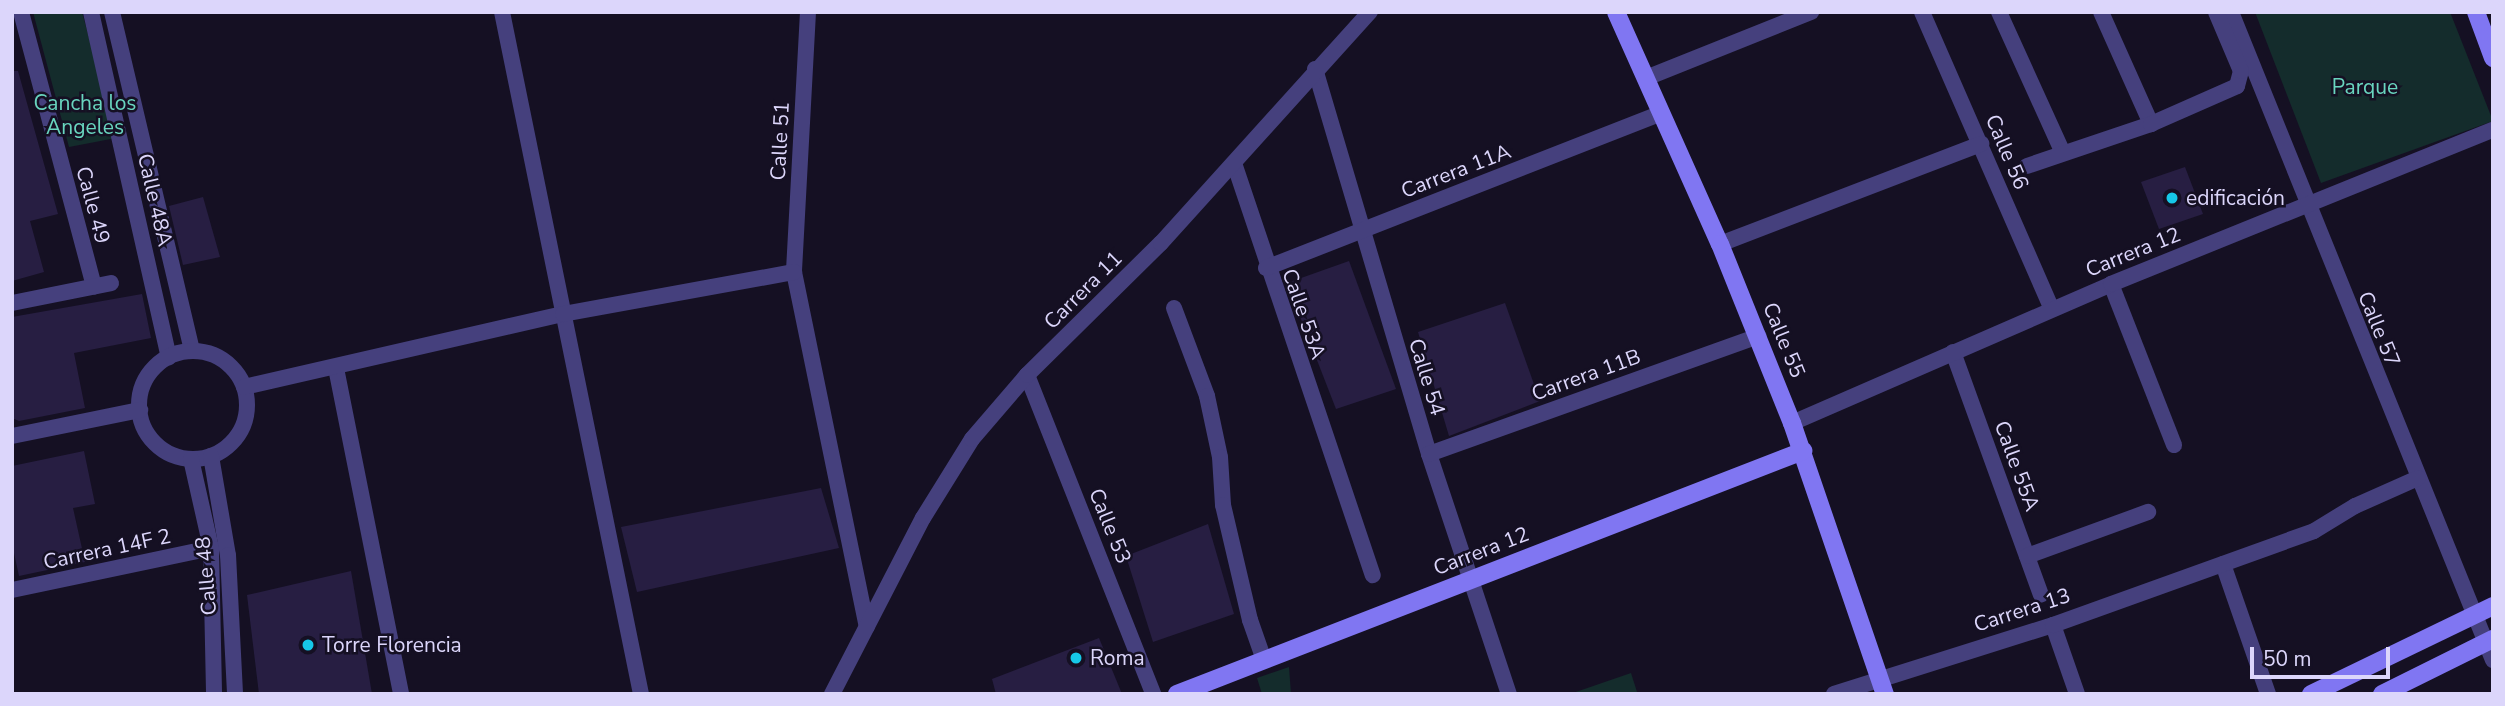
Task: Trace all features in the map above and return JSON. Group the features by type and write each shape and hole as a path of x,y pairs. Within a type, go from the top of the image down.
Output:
{"street":[{"name":"Calle 49","path":"21,12 94,286"},
{"name":"Calle 48A","path":"91,12 169,357"},
{"name":"Calle 48A","path":"112,12 192,351"},
{"path":"502,12 641,694"},
{"name":"Calle 51","path":"808,12 794,272 867,627"},
{"name":"Carrera 11","path":"832,694 923,518 965,450 1027,374 1161,243 1315,69 1370,12"},
{"name":"Calle 55","path":"1616,12 1720,244 1793,423 1882,686"},
{"path":"1646,78 1811,12"},
{"name":"Calle 56","path":"1922,12 2052,309"},
{"path":"1999,12 2063,153"},
{"path":"2101,12 2151,124"},
{"path":"2027,166 2151,124 2237,86 2241,79 2216,12"},
{"name":"Calle 57","path":"2231,12 2306,208 2475,616 2489,641 2493,660"},
{"path":"2476,12 2493,58"},
{"name":"Calle 54","path":"1315,69 1360,230 1429,454 1509,694"},
{"name":"Carrera 11A","path":"1266,268 1662,114"},
{"name":"Carrera 12","path":"1793,423 2111,284 2306,208 2493,130"},
{"path":"1720,244 1981,144"},
{"name":"Calle 53A","path":"1234,163 1266,268 1373,575"},
{"path":"244,387 563,314 794,272"},
{"path":"12,303 111,282"},
{"path":"2111,284 2174,445"},
{"path":"1174,308 1207,396 1220,457 1223,505 1250,620 1264,660"},
{"name":"Carrera 11B","path":"1429,454 1758,336"},
{"path":"192,351 224,360 244,387 247,404 242,428 226,447 211,456 191,459 176,456 151,438 140,410 146,379 169,357 192,351"},
{"name":"Calle 55A","path":"1953,352 2041,595"},
{"path":"336,368 401,694"},
{"name":"Calle 53","path":"1027,374 1153,694"},
{"path":"12,436 140,410"},
{"name":"Carrera 12","path":"1177,694 1803,451"},
{"name":"Calle 48","path":"211,456 228,555 234,694"},
{"name":"Calle 48","path":"191,459 211,548 214,694"},
{"name":"Carrera 13","path":"1834,694 1882,686 2314,531 2355,506 2418,478"},
{"path":"2027,556 2148,512"},
{"name":"Carrera 14F 2","path":"12,590 211,548"},
{"path":"2223,564 2267,694"},
{"path":"2311,694 2493,606"},
{"path":"2053,625 2077,694"},
{"path":"2382,694 2489,641"}],"green space":[{"name":"Cancha los Angeles","path":"33,12 82,12 116,138 69,147"},
{"name":"Parque","path":"2255,12 2450,12 2493,121 2321,183"},
{"path":"1289,667 1291,694 1262,694 1257,678"},
{"path":"1631,673 1637,692 1570,694"}],"building":[{"path":"12,71 18,71 58,214 30,221 44,272 12,281"},
{"name":"edificación","path":"2185,167 2203,214 2159,229 2141,182"},
{"path":"203,197 220,257 183,265 169,206"},
{"path":"1349,261 1396,389 1336,409 1287,283"},
{"path":"142,294 151,338 74,353 85,408 19,421 12,418 12,317"},
{"path":"1505,303 1540,401 1449,436 1418,332"},
{"path":"84,451 95,504 73,508 85,562 19,576 12,544 12,466"},
{"path":"821,488 839,548 637,592 621,527"},
{"path":"1208,524 1234,614 1153,642 1126,556"},
{"name":"Torre Florencia","path":"351,571 372,694 259,694 247,595"},
{"name":"Roma","path":"1099,638 1122,694 996,694 992,679"}],"place":[{"name":"edificación","path":"2172,198"},
{"name":"Torre Florencia","path":"308,645"},
{"name":"Roma","path":"1076,658"}]}
